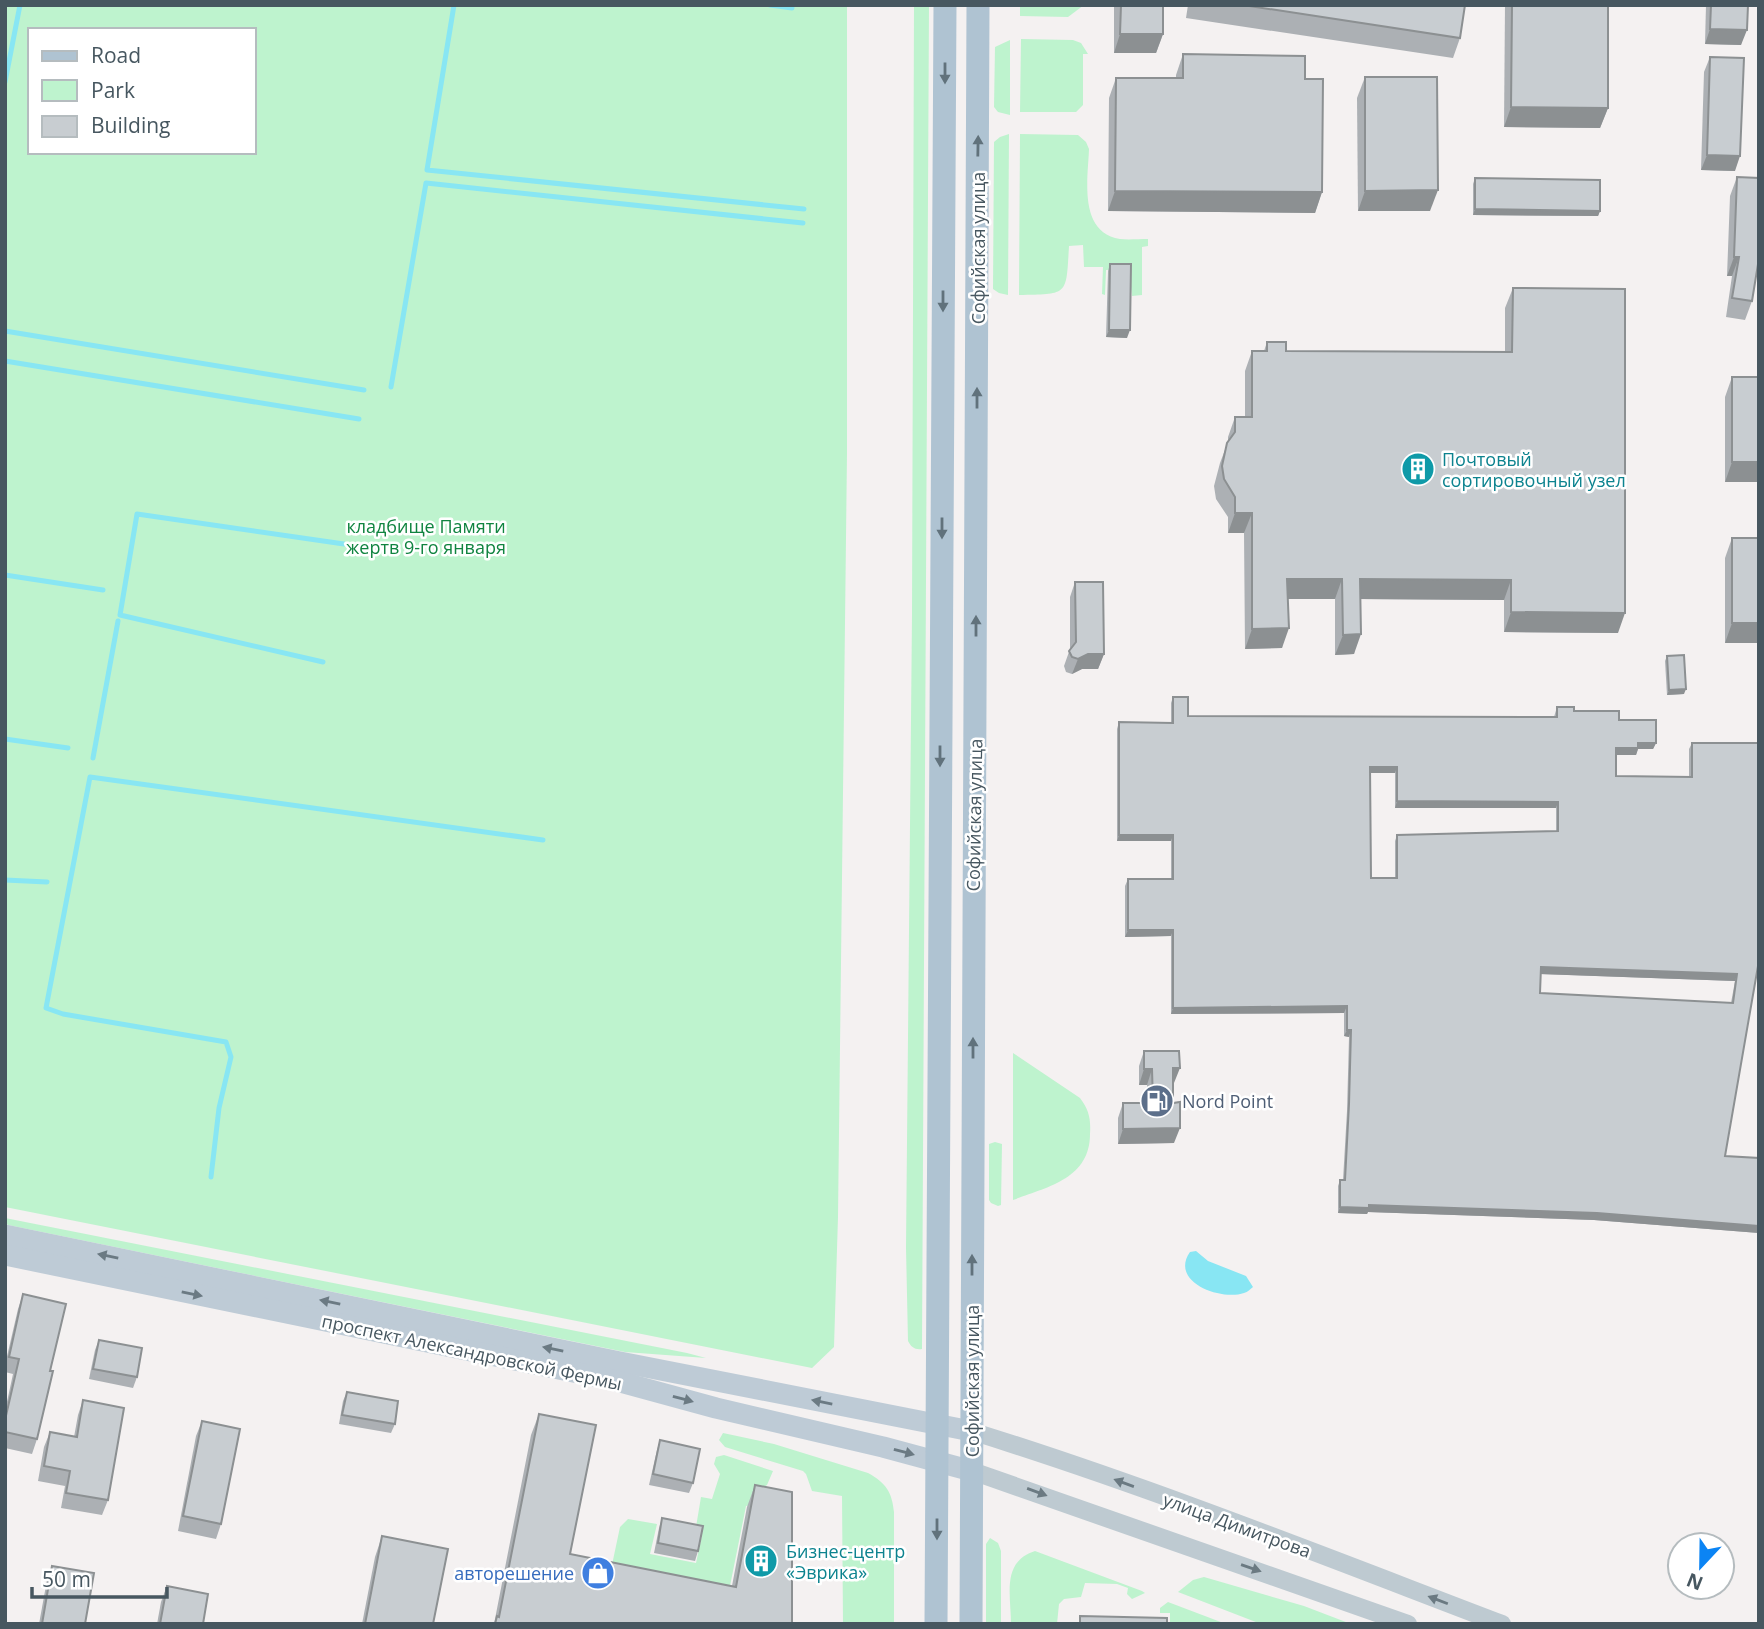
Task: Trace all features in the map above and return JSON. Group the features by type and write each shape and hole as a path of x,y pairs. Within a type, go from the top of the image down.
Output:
{"main road":[{"name":"Софийская улица","path":"936,1624 945,5"},
{"name":"Софийская улица","path":"971,1624 978,5"},
{"name":"проспект Александровской Фермы","path":"5,1235 620,1362 971,1431"},
{"name":"проспект Александровской Фермы","path":"5,1255 617,1381 972,1471"}],"street":[{"name":"улица Димитрова","path":"971,1431 1035,1451 1254,1530 1502,1624"},
{"name":"улица Димитрова","path":"972,1471 1408,1624"}],"green space":[{"name":"кладбище Памяти жертв 9-го января","path":"5,5 847,5 847,453 838,1217 834,1347 812,1368 5,1207"},
{"path":"914,5 929,5 922,1349 914,1348 908,1341 906,1248"},
{"path":"1020,5 1084,5 1068,17 1020,16"},
{"path":"1021,39 1073,40 1081,43 1088,54 1083,54 1083,105 1076,112 1020,112"},
{"path":"1010,40 1010,115 998,112 994,107 995,47"},
{"path":"1009,134 1008,295 993,289 994,142"},
{"path":"1020,134 1078,135 1086,142 1089,149 1088,203 1097,226 1120,239 1148,239 1148,246 1142,247 1142,295 1132,296 1129,269 1106,270 1105,295 1102,294 1103,267 1084,267 1083,245 1069,246 1067,275 1062,289 1047,294 1019,295"},
{"path":"1013,1053 1080,1098 1090,1119 1090,1129 1088,1149 1075,1171 1052,1185 1013,1200"},
{"path":"989,1144 1002,1144 1001,1205 998,1206 989,1200"},
{"path":"5,1218 706,1358 625,1352 8,1225"},
{"path":"723,1433 774,1444 868,1473 884,1484 892,1499 894,1512 894,1624 843,1624 842,1496 812,1491 803,1471 725,1447 719,1440"},
{"path":"724,1455 773,1471 767,1485 753,1495 750,1505 746,1506 726,1606 609,1579 620,1527 628,1519 657,1524 650,1554 696,1563 702,1535 695,1533 701,1497 712,1499 720,1474 714,1464 716,1457"},
{"path":"990,1538 998,1543 1001,1551 1001,1624 986,1624 986,1544"},
{"path":"1035,1551 1145,1593 1132,1599 1127,1594 1128,1588 1117,1584 1085,1583 1081,1597 1064,1599 1059,1604 1057,1624 1011,1624 1012,1571 1024,1556"},
{"path":"1204,1577 1304,1606 1351,1624 1261,1624 1178,1592 1193,1580"},
{"path":"1168,1602 1226,1624 1170,1624 1170,1613 1160,1613 1160,1608"}],"water":[{"path":"1196,1251 1208,1261 1246,1276 1253,1287 1245,1293 1234,1295 1200,1287 1186,1272 1185,1263 1190,1252"}],"building":[{"path":"1121,5 1163,5 1163,34 1120,34"},
{"path":"1243,5 1465,5 1460,38"},
{"path":"1512,5 1608,5 1608,108 1511,107"},
{"path":"1711,5 1748,5 1747,30 1710,29"},
{"path":"1183,54 1305,56 1305,79 1323,79 1322,192 1115,191 1116,78 1183,78"},
{"path":"1710,57 1744,58 1740,156 1707,155"},
{"path":"1365,77 1437,77 1438,190 1365,191"},
{"path":"1737,177 1759,178 1759,258 1752,301 1732,298 1739,257 1734,257"},
{"path":"1475,178 1600,180 1600,211 1475,209"},
{"path":"1110,264 1131,264 1130,330 1109,330"},
{"name":"Почтовый сортировочный узел","path":"1513,288 1625,289 1625,613 1511,612 1511,580 1360,579 1361,634 1343,635 1342,579 1287,579 1289,628 1252,629 1252,513 1235,513 1235,497 1224,479 1222,466 1227,443 1235,432 1235,417 1252,417 1252,351 1267,351 1267,342 1286,342 1286,351 1512,352"},
{"path":"1732,377 1759,377 1759,462 1732,462"},
{"path":"1732,538 1759,538 1759,623 1732,623"},
{"path":"1075,582 1103,582 1104,654 1088,654 1078,659 1072,657 1069,651 1076,642"},
{"path":"1684,655 1686,689 1669,690 1667,656"},
{"path":"1173,697 1188,697 1188,716 1557,717 1557,707 1574,707 1574,711 1619,711 1619,720 1656,720 1656,743 1638,743 1638,748 1616,748 1616,776 1692,777 1692,743 1759,743 1759,966 1725,1156 1759,1158 1759,1226 1597,1213 1369,1205 1369,1208 1340,1207 1340,1180 1345,1180 1349,1104 1351,1030 1347,1030 1347,1006 1173,1008 1173,930 1128,930 1128,879 1173,879 1173,835 1119,835 1119,722 1173,723","holes":["1370,767 1397,767 1397,801 1558,802 1558,831 1397,835 1397,878 1371,878","1541,967 1737,974 1733,1003 1540,993"]},
{"path":"1144,1051 1179,1051 1180,1068 1173,1068 1173,1103 1180,1102 1180,1128 1123,1129 1123,1103 1153,1103 1152,1069 1144,1069"},
{"path":"23,1294 66,1304 37,1439 5,1432 5,1420 19,1359 9,1357"},
{"path":"99,1340 142,1348 137,1377 93,1369"},
{"path":"347,1392 398,1401 395,1424 342,1415"},
{"path":"83,1400 124,1408 108,1500 66,1493 70,1471 44,1466 50,1432 77,1437"},
{"path":"539,1414 596,1425 570,1554 736,1587 755,1485 792,1492 792,1624 495,1624 497,1616 499,1617"},
{"path":"202,1421 240,1429 221,1524 183,1516"},
{"path":"660,1440 700,1449 693,1483 653,1474"},
{"path":"662,1518 703,1526 698,1551 658,1543"},
{"path":"382,1536 448,1549 433,1624 365,1624"},
{"path":"52,1566 94,1573 85,1624 42,1624"},
{"path":"167,1586 208,1594 203,1624 160,1624"},
{"path":"1080,1616 1167,1618 1167,1624 1080,1624"}],"waterway":[{"path":"5,82 20,5"},
{"path":"454,5 427,170 804,209"},
{"path":"770,5 792,8"},
{"path":"391,387 426,183 803,223"},
{"path":"5,331 364,390"},
{"path":"5,361 359,419"},
{"path":"323,662 120,615 137,514 344,544"},
{"path":"5,575 103,590"},
{"path":"93,758 118,621"},
{"path":"5,739 68,748"},
{"path":"211,1177 219,1108 231,1057 226,1042 63,1014 46,1008 90,777 543,840"},
{"path":"5,880 47,882"}],"place":[{"name":"Почтовый сортировочный узел","path":"1418,469"},
{"name":"Nord Point","path":"1157,1101"},
{"name":"Бизнес-центр «Эврика»","path":"761,1561"},
{"name":"авторешение","path":"598,1573"}]}
